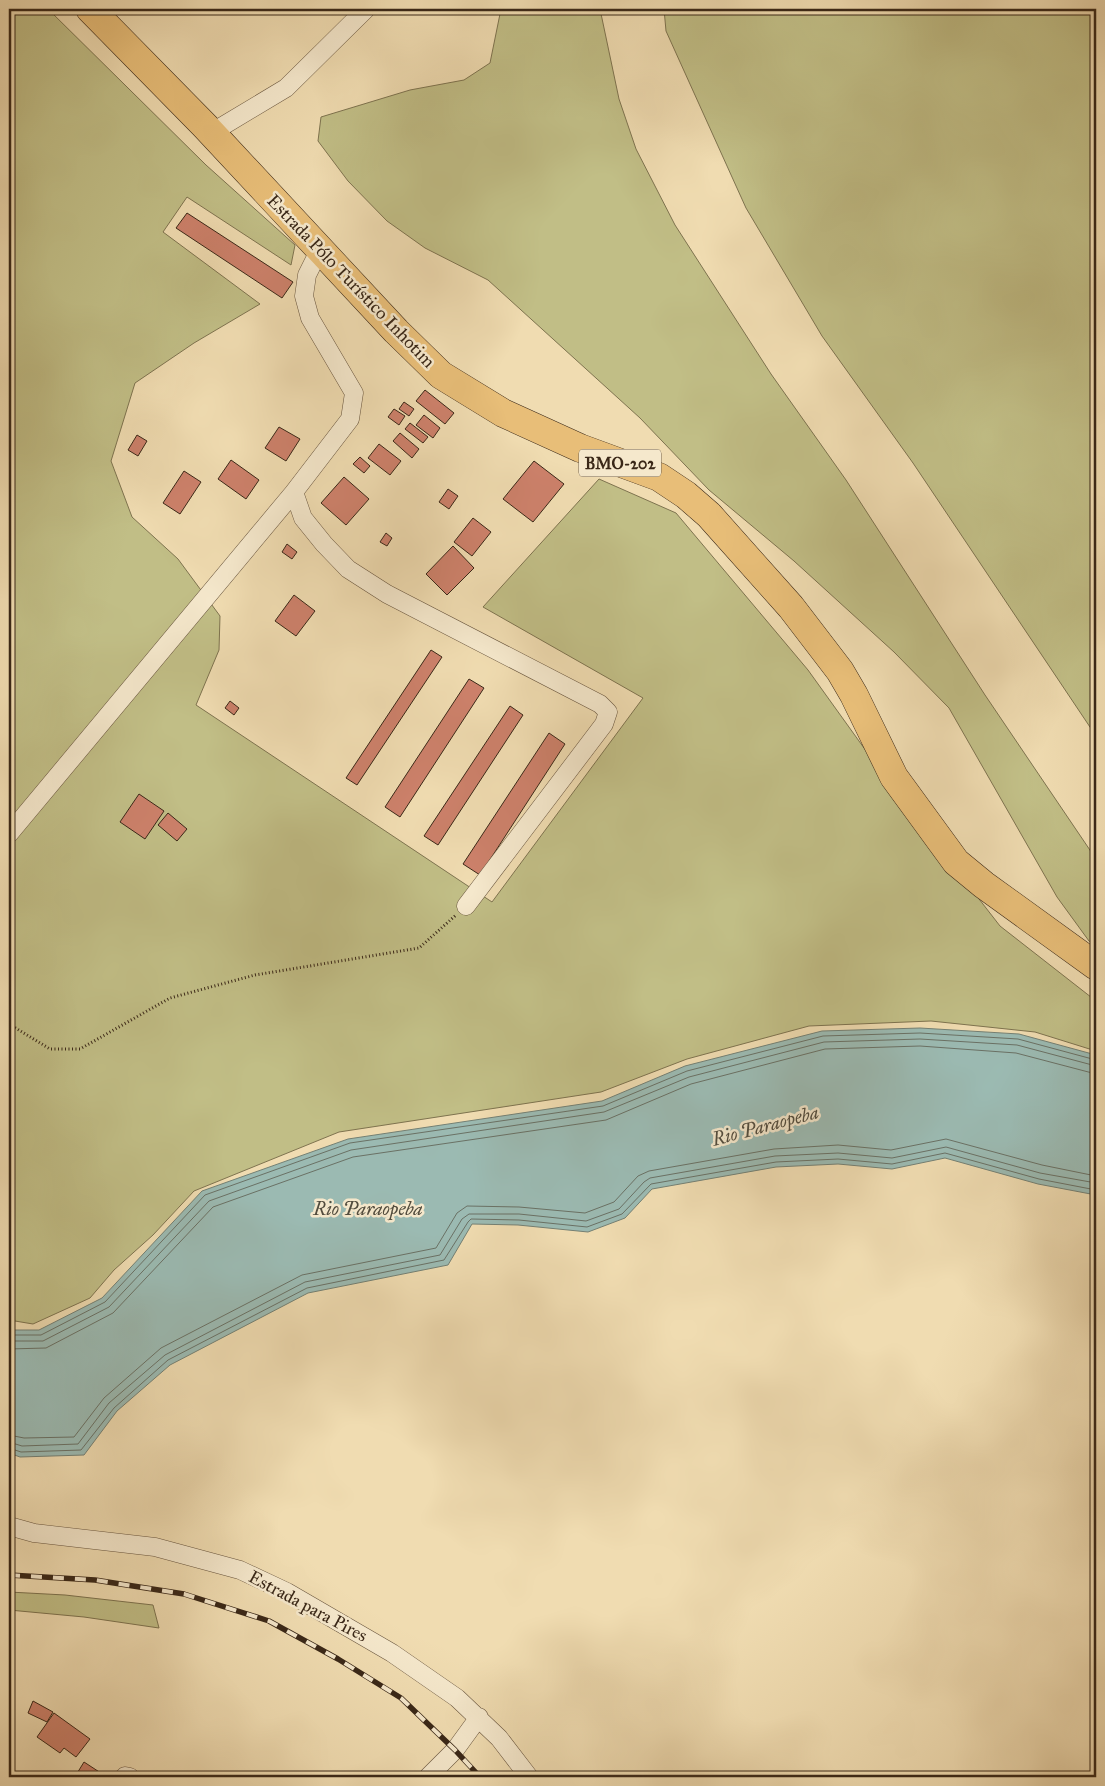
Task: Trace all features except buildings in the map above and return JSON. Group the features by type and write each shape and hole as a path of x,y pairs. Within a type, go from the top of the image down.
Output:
{"main road":[{"name":"Estrada Pólo Turístico Inhotim","path":"90,9 211,133 396,331 442,375 503,413 580,448 659,477 686,495 709,515 791,607 840,671 854,695 894,777 956,862 984,885 1042,925 1096,966"}],"street":[{"path":"211,133 286,88 366,9"},
{"path":"9,834 294,492 350,419 354,393 310,318 304,296 307,275 320,249"},
{"path":"294,492 303,518 348,569 387,594 600,704 608,712 604,724 466,906"},
{"name":"Estrada para Pires","path":"9,1526 34,1533 155,1547 240,1570 287,1592 392,1653 457,1698 479,1717 529,1777"},
{"path":"428,1777 455,1750 479,1717"}],"path":[{"path":"9,1024 50,1049 80,1048 170,998 255,975 419,948 466,906"}],"shaded area":[{"path":"9,9 48,9 206,165 295,245 291,265 187,197 163,232 260,304 194,343 135,383 111,461 132,517 178,559 220,616 219,650 196,705 492,902 643,698 483,607 599,479 676,513 808,670 892,787 1000,926 1096,1001 1096,1051 1035,1032 931,1021 809,1026 687,1059 601,1092 339,1132 194,1191 153,1235 114,1270 90,1298 33,1324 9,1320"},
{"path":"501,9 600,9 619,99 636,149 675,225 771,374 846,480 985,695 1096,859 1096,946 1089,941 1057,897 949,708 894,652 794,561 709,490 640,418 488,280 425,248 387,221 348,181 318,141 321,117 410,90 464,80 490,63"},
{"path":"664,9 1096,9 1096,736 913,463 822,336 746,208 666,31"},
{"path":"9,1592 65,1595 153,1605 159,1628 84,1617 9,1610"}],"water":[{"name":"Rio Paraopeba","path":"920,1028 1019,1034 1096,1055 1096,1195 1038,1184 945,1158 892,1169 838,1164 776,1167 652,1189 625,1218 588,1232 518,1225 472,1224 448,1265 308,1293 170,1365 117,1411 84,1455 20,1457 9,1453 9,1330 39,1330 102,1298 202,1191 348,1139 602,1101 685,1066 822,1031"}],"railway":[{"path":"9,1575 95,1580 184,1594 269,1621 338,1659 401,1698 480,1777"}]}
